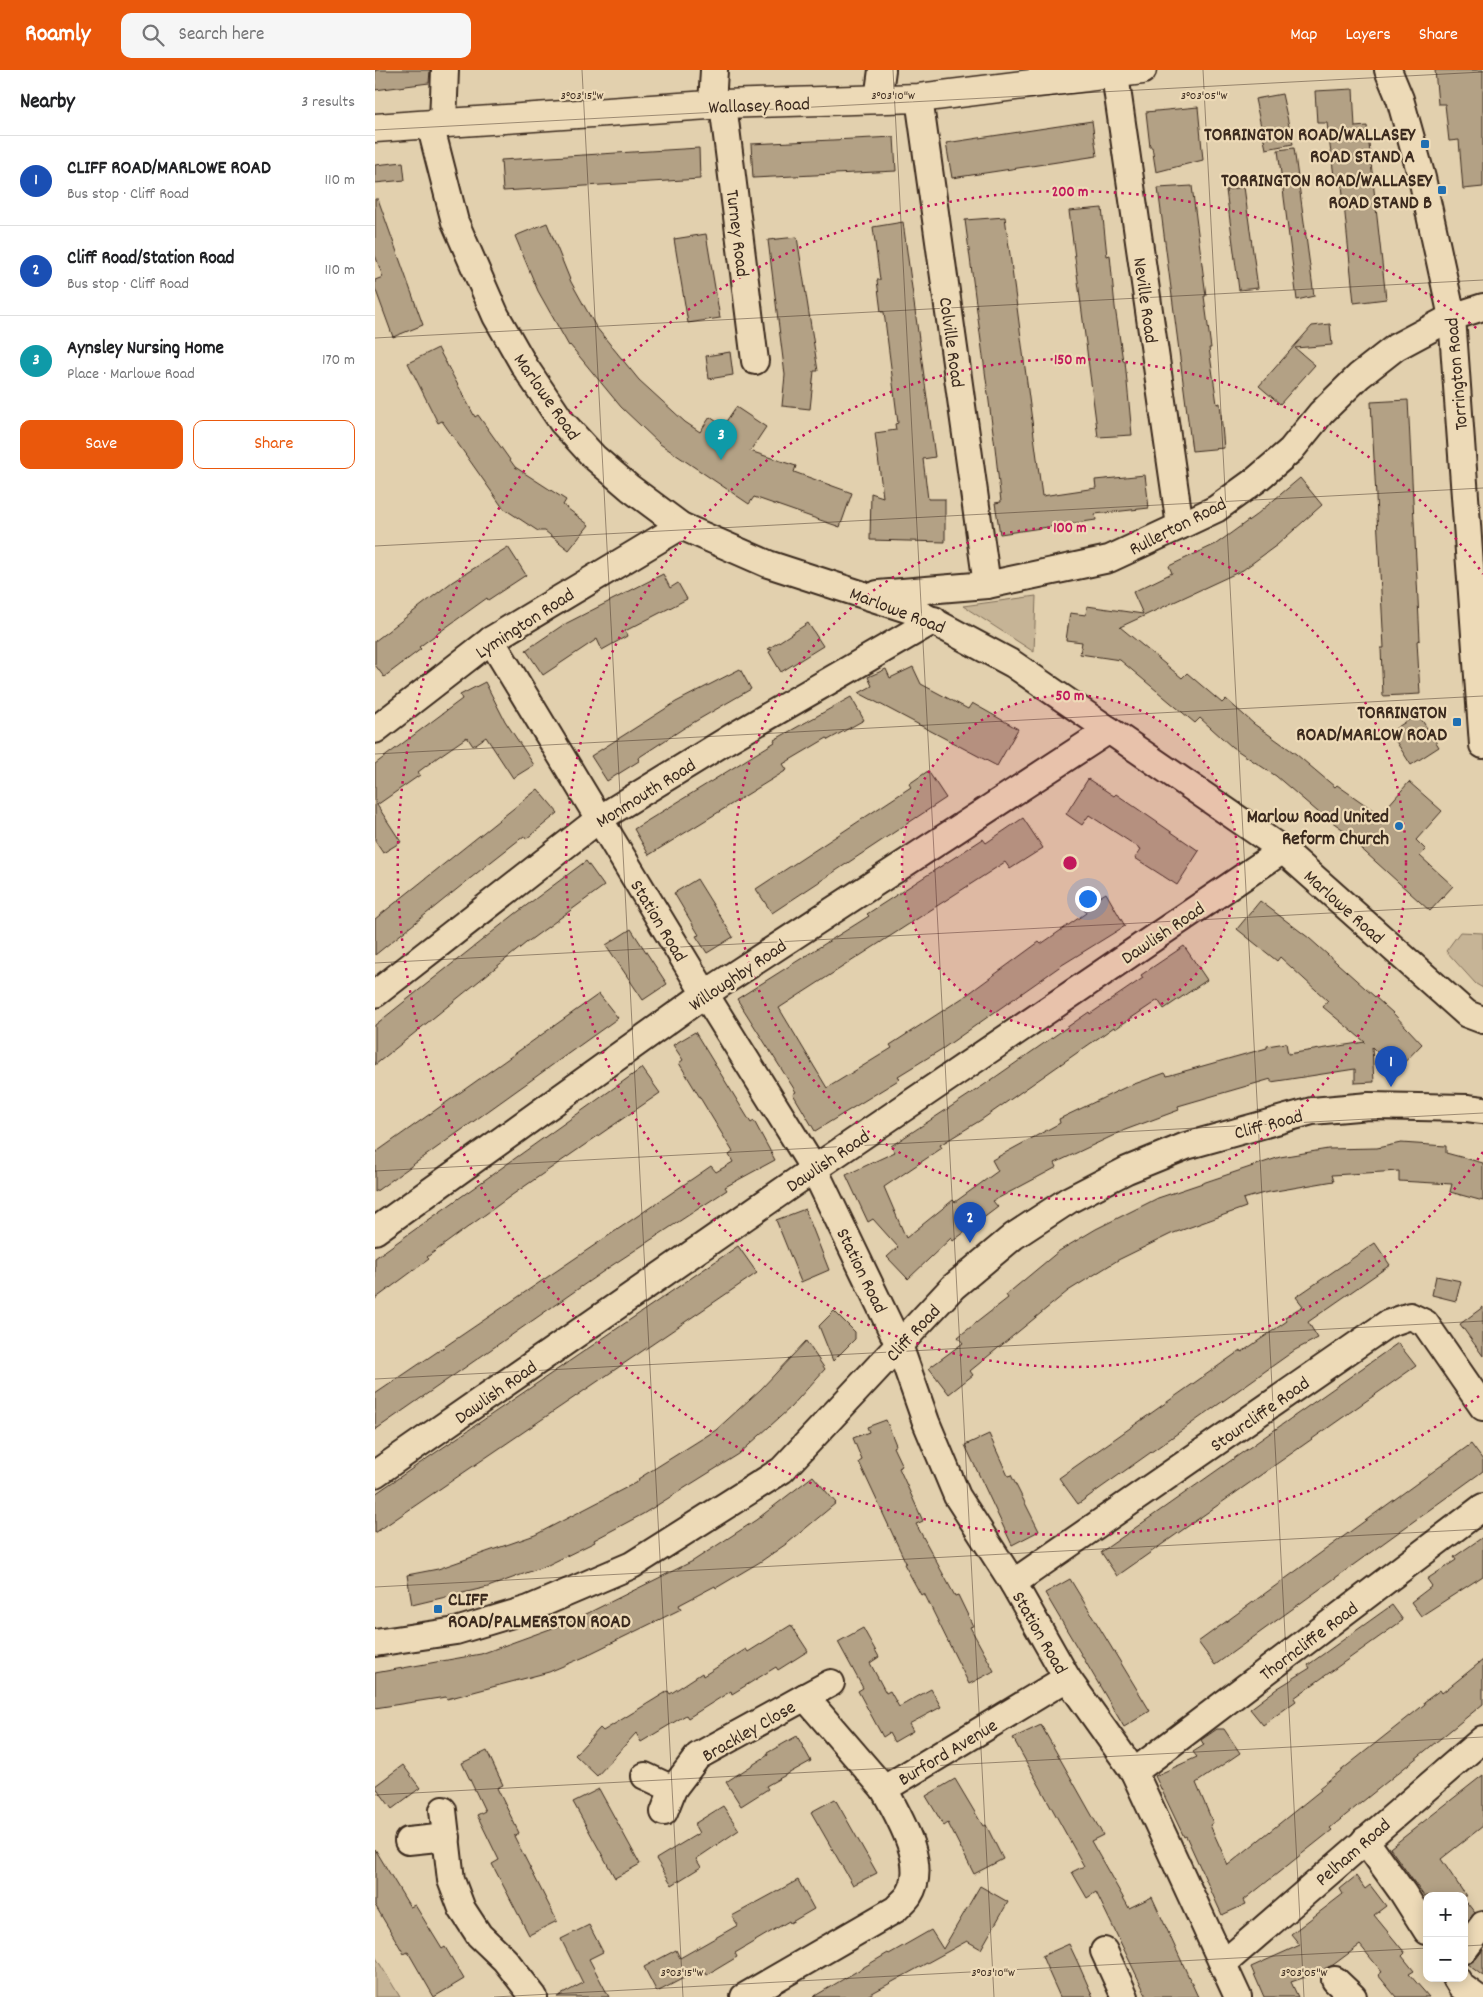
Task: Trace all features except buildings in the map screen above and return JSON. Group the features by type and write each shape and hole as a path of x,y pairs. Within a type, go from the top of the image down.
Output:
{"main road":[{"name":"Wallasey Road","path":"375,128 718,105 919,98 1115,75 1142,70"}],"street":[{"name":"Marlowe Road","path":"445,70 437,123 455,222 493,308 525,367 562,422 594,457 629,488 681,526 768,564 867,595 934,620 1013,664 1283,850 1467,1014 1483,1020"},
{"name":"Turney Road","path":"714,70 755,361"},
{"path":"878,99 883,70"},
{"name":"Torrington Road","path":"1388,70 1400,99 1422,178 1452,317 1481,662 1483,745"},
{"name":"Neville Road","path":"1115,75 1180,526"},
{"name":"Colville Road","path":"919,98 987,585"},
{"name":"Rullerton Road","path":"867,595 987,585 1109,559 1180,526 1216,509 1256,480 1291,450 1321,412 1359,376 1396,347 1452,317 1483,307"},
{"name":"Lymington Road","path":"375,730 491,640 681,526"},
{"name":"Monmouth Road","path":"375,994 599,819 729,739 934,620"},
{"name":"Station Road","path":"491,640 705,994 814,1169 899,1345 957,1496 1013,1583 1067,1678 1134,1772 1238,1997"},
{"name":"Willoughby Road","path":"375,1231 705,994 1109,730"},
{"name":"Dawlish Road","path":"375,1474 814,1169 1283,850"},
{"name":"Cliff Road","path":"375,1643 456,1630 529,1609 632,1565 781,1470 953,1287 1014,1236 1069,1200 1127,1170 1177,1149 1312,1111 1369,1106 1483,1110"},
{"name":"Stourcliffe Road","path":"1013,1583 1387,1324 1403,1318 1410,1316 1425,1323 1483,1407"},
{"name":"Thorncliffe Road","path":"1134,1772 1483,1508"},
{"name":"Burford Avenue","path":"744,1997 896,1909 910,1894 915,1874 912,1844 884,1789 1067,1678"},
{"name":"Brackley Close","path":"645,1776 669,1800 698,1756 831,1683"},
{"name":"Brackley Close","path":"805,1697 884,1789"},
{"name":"Pelham Road","path":"1223,1964 1483,1739"},
{"path":"443,1810 451,1880 462,1909 479,1935 505,1960 534,1997"},
{"path":"408,1841 447,1837"},
{"path":"1365,1840 1423,1925"},
{"path":"1468,1945 1483,1925"},
{"path":"1103,1951 1125,1997"},
{"path":"1458,1982 1476,1997"}],"shaded area":[{"path":"1036,596 1034,652 963,606"},
{"path":"1460,932 1483,933 1483,988 1476,984 1446,951"},
{"path":"375,1956 400,1997 375,1997"}],"place":[{"name":"TORRINGTON ROAD/WALLASEY ROAD STAND A","path":"1425,144"},
{"name":"TORRINGTON ROAD/WALLASEY ROAD STAND B","path":"1442,190"},
{"name":"Aynsley Nursing Home","path":"721,460"},
{"name":"TORRINGTON ROAD/MARLOW ROAD","path":"1457,722"},
{"name":"Marlow Road United Reform Church","path":"1399,826"},
{"name":"CLIFF ROAD/MARLOWE ROAD","path":"1391,1087"},
{"name":"Cliff Road/Station Road","path":"970,1243"},
{"name":"CLIFF ROAD/PALMERSTON ROAD","path":"438,1609"}]}
